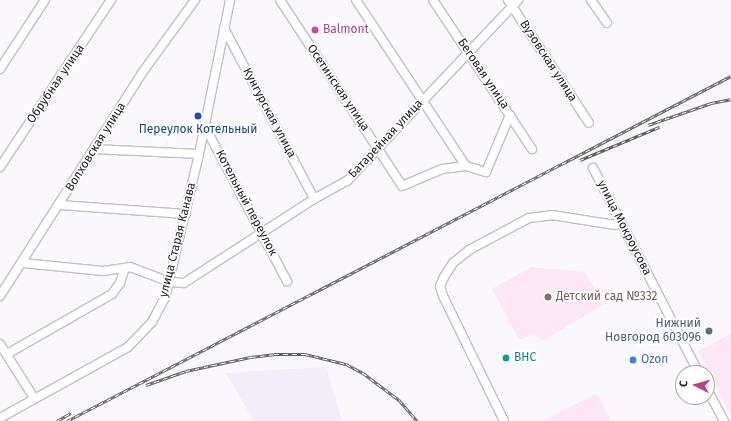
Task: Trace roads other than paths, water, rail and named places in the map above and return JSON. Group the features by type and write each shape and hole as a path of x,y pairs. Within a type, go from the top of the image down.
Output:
{"street":[{"path":"0,69 45,0"},
{"name":"Обрубная улица","path":"0,167 111,0"},
{"name":"Волховская улица","path":"0,296 23,263 155,54 195,0"},
{"name":"улица Старая Канава","path":"0,418 128,347 152,322 165,298 170,282 199,154 230,0"},
{"name":"Осетинская улица","path":"280,0 397,175 402,186 442,169 466,166"},
{"path":"356,0 424,99 466,166 486,172 510,116"},
{"name":"Беговая улица","path":"433,0 532,149"},
{"path":"591,0 607,23"},
{"name":"Батарейная улица","path":"170,282 184,283 314,199 346,181 468,53 513,2"},
{"name":"Вузовская улица","path":"513,2 589,123"},
{"name":"Кунгурская улица","path":"224,28 314,199"},
{"name":"Котельный переулок","path":"204,125 263,233 287,281"},
{"path":"94,149 199,154"},
{"name":"улица Мокроусова","path":"593,168 695,365"},
{"path":"60,205 186,214"},
{"path":"504,421 443,296 440,286 444,277 453,263 469,250 529,218 552,216 615,225 621,222"},
{"path":"30,251 34,263"},
{"path":"23,263 103,271 139,268 170,282"},
{"path":"7,354 112,294 120,283 125,268"},
{"path":"0,344 34,398"},
{"path":"715,404 724,421"}],"railway":[{"path":"67,421 731,76"},
{"path":"648,125 711,103 731,99"},
{"path":"580,160 659,127"},
{"path":"146,385 186,371 251,357 274,354 305,354 346,364 363,373 399,400 417,421"},
{"path":"57,421 71,413"}],"place":[{"name":"Balmont","path":"315,30"},
{"name":"Переулок Котельный","path":"198,116"},
{"name":"Детский сад №332","path":"548,297"},
{"name":"Нижний Новгород 603096","path":"709,331"},
{"name":"ВНС","path":"506,358"},
{"name":"Ozon","path":"633,360"}]}
